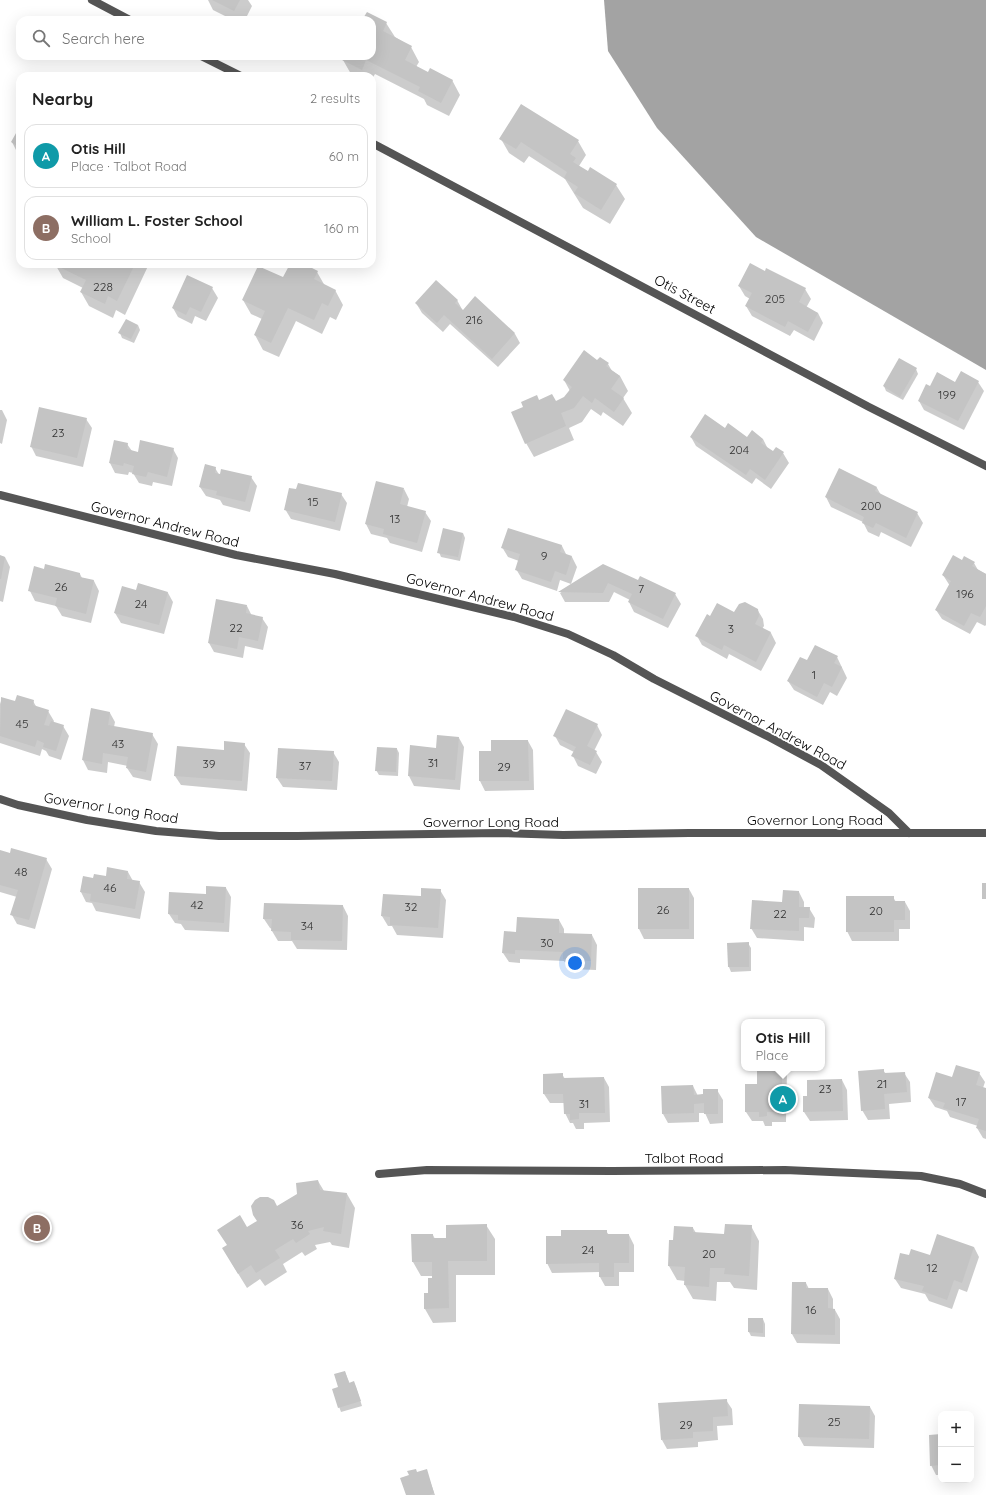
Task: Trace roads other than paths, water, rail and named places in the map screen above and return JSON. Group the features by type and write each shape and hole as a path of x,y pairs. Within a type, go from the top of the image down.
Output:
{"street":[{"path":"92,0 122,16"},
{"path":"209,60 233,72"},
{"name":"Otis Street","path":"376,145 862,403 986,466"},
{"name":"Governor Andrew Road","path":"0,495 236,555 336,574 514,617 568,634 613,655 654,679 821,765 889,812 909,833"},
{"name":"Governor Long Road","path":"0,800 33,809 145,830 219,836 498,833 562,835 986,833"},
{"name":"Talbot Road","path":"379,1174 427,1170 785,1170 920,1176 960,1184 986,1194"}],"place":[{"name":"Otis Hill","path":"783,1099"},
{"name":"William L. Foster School","path":"37,1228"}]}
